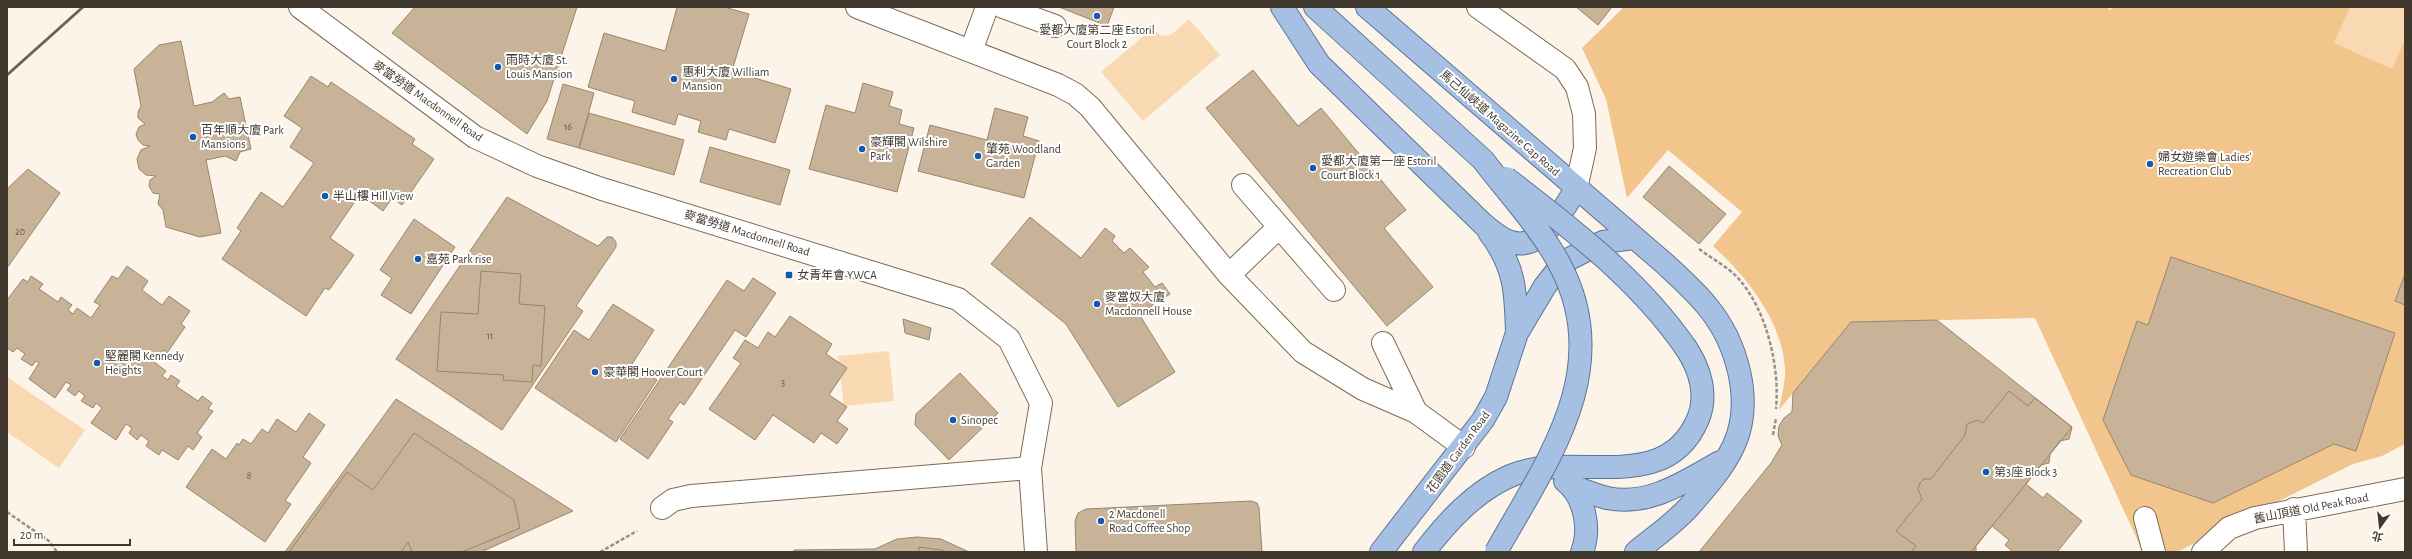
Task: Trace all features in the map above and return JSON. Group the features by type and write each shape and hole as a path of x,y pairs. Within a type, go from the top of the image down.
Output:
{"main road":[{"path":"1282,7 1319,64 1483,224 1499,237 1512,243 1534,240 1555,222 1576,189"},
{"path":"1315,7 1483,160 1587,241 1607,259 1654,306 1686,348 1699,371 1702,383 1702,406 1694,428 1678,448 1654,462 1642,466 1572,466 1541,468 1509,476 1482,492 1447,522 1424,552"},
{"name":"馬己仙峽道 Magazine Gap Road","path":"1367,7 1634,238"},
{"path":"1483,160 1560,265 1574,301 1581,338 1578,373 1572,407 1552,451 1496,552"},
{"path":"1483,224 1501,248 1510,265 1516,293 1517,333"},
{"path":"1634,238 1697,294 1720,324 1729,340 1740,376 1742,414 1740,429 1727,459 1704,490 1686,510 1636,552"},
{"name":"花園道 Garden Road","path":"1381,552 1464,447 1496,397 1517,333 1545,286 1569,259 1603,242 1634,238"},
{"path":"1541,468 1558,476 1572,486 1608,498 1632,499 1651,496 1670,490 1727,459"},
{"path":"1572,486 1585,512 1587,527 1582,552"}],"street":[{"name":"麥當勞道 Macdonnell Road","path":"300,7 475,137 537,166 602,189 958,299 1010,339 1041,403 1030,468 1036,552"},
{"path":"857,7 1058,85 1075,94 1090,107 1229,275 1303,352 1363,389 1416,412 1464,447"},
{"path":"971,51 986,7"},
{"path":"1003,7 1055,26"},
{"path":"1478,7 1565,69 1577,87 1584,114 1585,148 1576,189"},
{"path":"1243,185 1334,290"},
{"path":"1229,275 1279,227"},
{"path":"1383,343 1416,412"},
{"path":"662,508 673,500 691,496 1030,468"},
{"name":"舊山頂道 Old Peak Road","path":"2203,552 2229,528 2255,518 2294,509 2343,502 2405,489"},
{"path":"2294,509 2296,552"},
{"path":"2145,518 2154,552"}],"path":[{"path":"7,512 49,541 57,552"},
{"path":"600,552 637,531"}],"shaded area":[{"name":"婦女遊樂會 Ladies' Recreation Club","path":"1624,7 2107,7 2110,10 2113,7 2405,7 2405,444 2382,456 2353,464 2177,552 2143,552 2035,318 1851,322 1779,410 1784,384 1785,368 1777,333 1770,317 1749,285 1738,271 1713,246 1742,212 1668,150 1627,198 1606,99 1582,48"},
{"path":"2350,7 2405,7 2405,40 2392,69 2334,43"},
{"path":"1189,19 1220,55 1143,121 1101,72 1153,28 1161,36 1171,35"},
{"path":"889,351 894,401 844,406 838,356"},
{"path":"7,377 85,430 59,468 7,432"}],"building":[{"name":"雨時大廈 St. Louis Mansion","path":"415,7 577,7 547,101 527,134 392,33"},
{"name":"惠利大廈 William Mansion","path":"677,7 724,7 749,14 732,71 791,89 775,143 729,129 726,140 698,132 701,121 678,114 675,125 632,112 635,101 588,87 604,33 665,51"},
{"name":"愛都大廈第二座 Estoril Court Block 2","path":"1059,7 1114,7 1107,26"},
{"path":"1576,7 1612,7 1598,25"},
{"name":"百年順大廈 Park Mansions","path":"181,41 194,106 212,102 224,93 229,99 240,97 251,149 240,152 236,161 225,156 206,160 221,233 200,237 166,227 163,210 158,204 160,194 153,193 149,186 150,180 156,176 146,175 139,169 137,159 141,150 150,146 143,145 138,140 136,134 139,127 145,124 138,118 138,112 141,106 134,69 159,45"},
{"name":"愛都大廈第一座 Estoril Court Block 1","path":"1253,70 1298,126 1321,108 1406,210 1384,228 1433,287 1387,326 1206,108"},
{"name":"半山樓 Hill View","path":"311,76 328,87 331,82 415,139 412,144 434,159 402,205 392,198 383,211 360,194 330,238 354,255 329,290 325,288 306,316 222,259 241,231 237,228 261,192 283,207 314,163 290,147 302,128 284,116"},
{"name":"豪輝閣 Wilshire Park","path":"863,83 893,92 889,106 902,110 899,124 914,128 897,192 809,169 826,105 855,113"},
{"path":"563,84 594,93 579,148 547,139"},
{"name":"肇苑 Woodland Garden","path":"995,108 1028,117 1023,136 1039,141 1024,198 918,171 930,125 987,140"},
{"path":"589,113 684,140 674,175 579,148"},
{"path":"710,147 790,170 780,205 700,182"},
{"path":"1669,166 1726,214 1699,244 1643,197"},
{"path":"28,169 60,193 7,268 7,189"},
{"path":"507,197 598,246 607,237 612,237 616,242 616,247 576,306 583,311 502,430 396,359"},
{"name":"麥當奴大廈 Macdonnell House","path":"1030,217 1081,258 1105,228 1115,236 1112,241 1124,253 1130,248 1149,267 1143,272 1155,287 1162,283 1170,294 1139,314 1175,372 1118,407 1066,324 991,264"},
{"name":"嘉苑 Park rise","path":"414,219 455,247 411,314 381,295 392,278 380,270"},
{"path":"2171,257 2395,333 2356,451 2334,444 2213,503 2131,475 2103,420 2137,321 2148,325"},
{"name":"堅麗閣 Kennedy Heights","path":"127,266 148,281 142,290 162,305 169,296 190,311 181,324 185,327 167,353 163,350 154,362 166,371 162,376 168,380 171,375 180,381 176,386 198,401 202,396 212,403 208,409 213,411 197,433 202,437 193,450 188,446 178,460 162,450 159,455 146,446 149,441 141,435 137,440 129,433 132,428 126,424 116,440 91,423 102,408 96,403 93,408 81,401 85,396 79,391 75,396 67,390 71,385 66,382 55,398 29,379 39,363 36,361 32,366 21,359 25,354 17,348 13,352 7,348 7,300 23,279 28,282 31,276 43,284 39,289 58,302 61,297 72,305 68,310 73,314 77,308 91,318 100,305 94,302 112,276 118,279"},
{"path":"481,271 521,274 519,304 545,306 541,366 533,365 532,382 503,380 504,375 437,371 441,312 478,314"},
{"path":"2405,274 2405,305 2395,301"},
{"path":"753,278 776,293 746,337 735,330 684,405 680,402 668,419 673,422 648,459 620,439 727,280 744,291"},
{"name":"豪華閣 Hoover Court","path":"613,304 654,330 632,364 657,380 616,442 535,388 574,330 589,340"},
{"path":"790,316 832,344 826,354 847,368 829,395 847,407 837,421 848,429 837,444 821,433 814,443 773,415 755,440 709,409 741,363 733,358 745,340 758,348 768,332 775,337"},
{"path":"903,319 931,328 929,340 905,333"},
{"path":"1937,320 2072,427 1971,552 1699,552 1771,463 1782,445 1778,436 1779,426 1784,418 1792,412 1793,393 1851,322"},
{"name":"Sinopec","path":"960,373 998,413 949,460 915,425 916,414"},
{"name":"第3座 Block 3","path":"2009,391 2028,406 2035,398 2072,427 2069,439 2060,441 2050,454 2049,463 2041,465 2026,484 2043,498 2047,493 2082,521 2057,552 2013,552 2005,545 2009,540 1992,526 1976,546 1976,552 1911,552 1916,546 1896,531 1922,499 1918,489 1920,483 1924,479 1931,479 1965,435 1967,424 1978,420 1983,423"},
{"path":"396,399 573,511 481,552 285,552"},
{"path":"309,413 325,425 303,457 311,463 285,501 291,504 265,542 186,487 212,449 226,459 237,443 239,445 243,439 251,444 262,429 268,433 277,419 296,432"},
{"path":"414,433 514,500 520,528 462,552 412,552 408,542 401,552 289,552 347,472 373,490"},
{"path":"1251,501 1257,503 1259,508 1262,552 1076,552 1075,521 1078,513 1086,509"},
{"path":"917,537 941,539 969,552 794,552 794,550 875,549 897,539"},
{"path":"919,547 941,550 946,552 919,552"}],"railway":[{"path":"7,75 83,7"}],"place":[{"name":"愛都大廈第二座 Estoril Court Block 2","path":"1097,16"},
{"name":"雨時大廈 St. Louis Mansion","path":"498,67"},
{"name":"惠利大廈 William Mansion","path":"674,79"},
{"name":"百年順大廈 Park Mansions","path":"193,137"},
{"name":"豪輝閣 Wilshire Park","path":"862,149"},
{"name":"肇苑 Woodland Garden","path":"978,156"},
{"name":"婦女遊樂會 Ladies' Recreation Club","path":"2150,164"},
{"name":"愛都大廈第一座 Estoril Court Block 1","path":"1313,168"},
{"name":"半山樓 Hill View","path":"325,196"},
{"name":"嘉苑 Park rise","path":"418,259"},
{"name":"女青年會 YWCA","path":"789,275"},
{"name":"麥當奴大廈 Macdonnell House","path":"1097,304"},
{"name":"堅麗閣 Kennedy Heights","path":"97,363"},
{"name":"豪華閣 Hoover Court","path":"595,372"},
{"name":"Sinopec","path":"953,420"},
{"name":"第3座 Block 3","path":"1986,472"},
{"name":"2 Macdonell Road Coffee Shop","path":"1101,521"}]}
